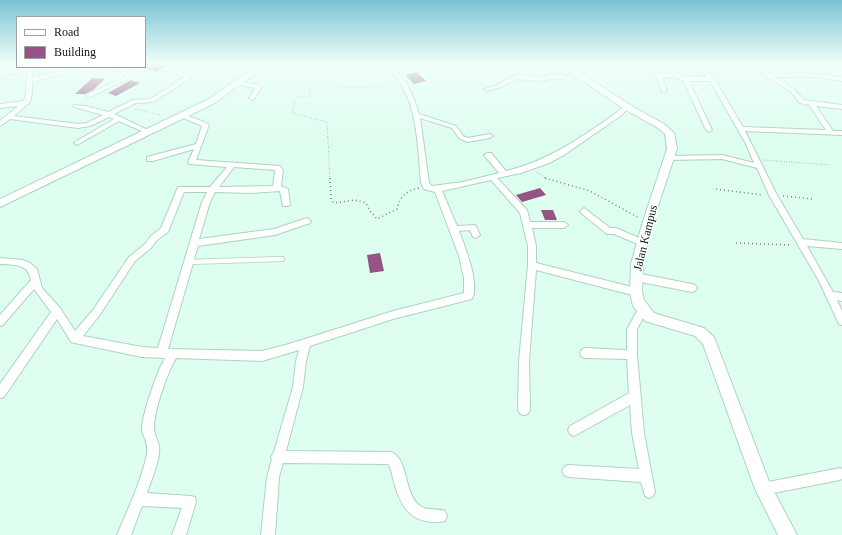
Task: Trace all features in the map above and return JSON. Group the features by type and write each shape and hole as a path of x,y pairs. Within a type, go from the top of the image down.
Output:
{"street":[{"path":"0,124 24,104 28,98 29,88"},
{"path":"9,117 83,126 92,124 135,100 151,101 172,88"},
{"path":"0,203 179,118 218,97 231,88"},
{"path":"252,98 258,88"},
{"path":"407,88 416,115 427,187 431,189 438,189 493,178 529,168 546,161 562,153 617,116 627,107"},
{"path":"487,89 491,88"},
{"name":"Jalan Kampus","path":"599,88 627,107 661,126 669,133 672,149 648,221 636,277 638,302 643,309"},
{"path":"689,88 709,130"},
{"path":"717,88 758,163 773,195 831,296 842,321"},
{"path":"789,88 792,90 799,100 812,104 842,107"},
{"path":"0,106 24,104"},
{"path":"812,104 831,133"},
{"path":"76,106 110,114 148,132"},
{"path":"416,115 454,127 461,137 467,140 490,136"},
{"path":"77,143 120,118"},
{"path":"179,118 202,122 206,125 192,162 277,168 279,170 277,188"},
{"path":"740,129 842,133"},
{"path":"150,159 198,145"},
{"path":"488,155 504,174"},
{"path":"668,158 722,157 758,163"},
{"path":"124,535 153,453 148,430 149,420 168,353 194,243 206,202 212,190 232,165"},
{"path":"493,178 524,212 532,246 532,265 524,361 524,410"},
{"path":"75,339 96,313 132,259 148,246 154,238 165,230 180,190 183,188 212,190 284,189 286,204"},
{"path":"0,261 27,265 34,272 39,293 57,311 69,332 75,339 142,352 262,356 306,344 423,307 469,296 470,290 454,229 439,197 438,189"},
{"path":"584,211 610,232 613,230 643,243"},
{"path":"194,243 275,232 307,221"},
{"path":"528,225 564,225"},
{"path":"454,229 471,227 476,235"},
{"path":"801,244 842,246"},
{"path":"532,265 636,292"},
{"path":"636,277 692,288"},
{"path":"0,322 35,281"},
{"path":"831,296 842,297"},
{"path":"649,492 638,433 632,355 632,329 643,309 650,317 699,332 709,341 763,489 788,535"},
{"path":"0,393 57,311"},
{"path":"268,535 273,477 277,457 298,387 301,361 306,344"},
{"path":"585,353 632,355"},
{"path":"574,430 635,396"},
{"path":"277,457 391,458 395,463 408,500 413,508 418,512 440,516"},
{"path":"568,471 646,476"},
{"path":"763,489 840,474"},
{"path":"138,499 190,502 179,535"}],"lane":[{"path":"88,96 105,88"},
{"path":"189,262 282,259"}],"path":[{"path":"311,88 309,97 295,100 292,113 327,122 326,126 331,199 334,204 355,200 366,203 370,211 377,219 397,209 398,203 408,190 427,187"},
{"path":"122,107 179,118"},
{"path":"758,163 830,165"},
{"path":"529,168 547,179 599,195 621,207 633,216 648,221"},
{"path":"736,243 801,244"}],"building":[{"path":"81,88 95,88 85,94 75,94"},
{"path":"117,88 131,88 116,96 108,93"},
{"path":"540,188 546,195 522,202 516,195"},
{"path":"541,210 553,210 557,220 545,220"},
{"path":"380,253 384,271 370,273 367,255"}]}
